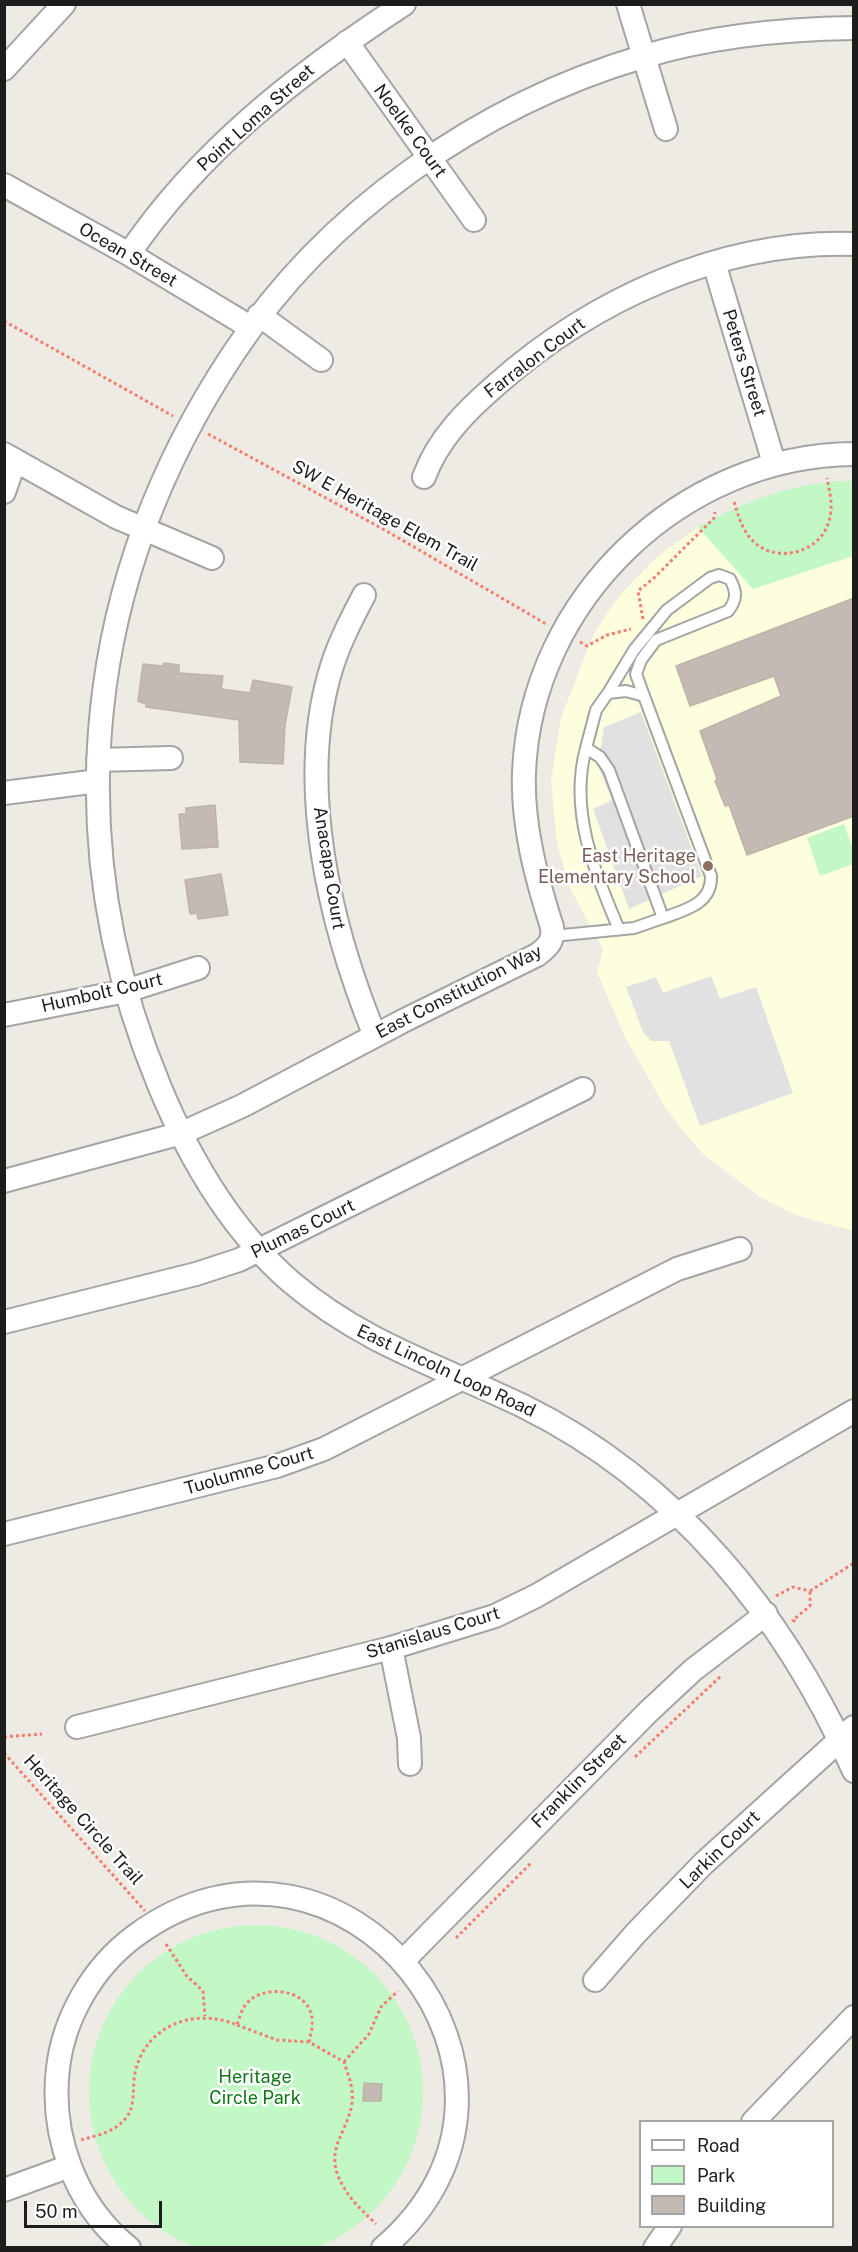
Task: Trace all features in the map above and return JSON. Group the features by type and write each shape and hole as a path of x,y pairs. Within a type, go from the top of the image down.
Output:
{"street":[{"path":"4,69 64,4"},
{"name":"Point Loma Street","path":"129,254 170,199 209,157 280,94 347,42 404,4"},
{"path":"628,4 666,129"},
{"name":"East Lincoln Loop Road","path":"854,28 801,30 729,38 644,56 527,102 429,158 381,194 335,234 255,321 188,423 143,530 122,595 108,657 101,705 98,771 107,899 126,991 142,1043 182,1133 211,1187 259,1252 309,1296 353,1328 564,1428 614,1461 677,1513 721,1558 778,1610 800,1667 846,1733 854,1771"},
{"name":"Noelke Court","path":"347,42 474,220"},
{"name":"Ocean Street","path":"4,185 255,321 321,360"},
{"name":"Farralon Court","path":"424,477 433,453 461,418 507,375 547,344 616,301 662,280 714,263 778,249 854,244"},
{"name":"Peters Street","path":"714,263 774,463"},
{"name":"East Constitution Way","path":"4,1181 182,1133 242,1106 537,955 548,946 553,936 530,842 524,785 532,715 552,654 592,586 622,552 650,527 693,497 774,463 827,455 854,454"},
{"path":"4,492 10,457 143,530 212,558"},
{"name":"Anacapa Court","path":"364,595 336,655 328,681 318,756 318,785 323,856 336,922 375,1036"},
{"path":"4,793 98,771 171,758"},
{"name":"Humbolt Court","path":"4,1015 126,991 198,968"},
{"name":"Plumas Court","path":"4,1322 195,1274 259,1252 583,1089"},
{"name":"Tuolumne Court","path":"4,1534 277,1466 324,1449 370,1428 460,1378 677,1269 740,1249"},
{"name":"Stanislaus Court","path":"76,1727 462,1628 518,1605 854,1411"},
{"name":"Franklin Street","path":"404,1960 648,1712 701,1663 778,1610"},
{"path":"391,1648 409,1738 410,1764"},
{"name":"Larkin Court","path":"595,1980 636,1932 704,1863 846,1733"},
{"path":"129,2247 93,2209 70,2166 60,2132 56,2092 59,2059 68,2027 86,1991 101,1969 129,1941 162,1918 186,1908 225,1898 264,1895 290,1898 328,1909 352,1920 384,1942 404,1960 425,1988 444,2027 454,2069 455,2113 446,2156 435,2183 411,2220 383,2247"},
{"path":"754,2120 854,2017"},
{"path":"4,2190 70,2166"},
{"path":"655,2247 669,2228"}],"lane":[{"path":"553,936 618,927 633,928 703,901 710,893 711,876 636,674 648,647 656,640 728,611 735,603 736,590 730,579 719,574 710,578 667,610 634,651 596,710 582,763 581,802 585,836 618,927"},
{"path":"608,693 626,691 644,696"},
{"path":"586,748 600,757 609,770 663,918"}],"path":[{"path":"4,321 168,413"},
{"name":"SW E Heritage Elem Trail","path":"213,436 383,529 542,622"},
{"path":"734,502 740,522 758,546 783,554 795,552 820,538 828,525 831,498 827,478"},
{"path":"725,506 744,498"},
{"path":"643,625 638,591 714,518 716,511 708,514"},
{"path":"586,636 582,643 587,646 607,635 637,628"},
{"path":"810,1591 854,1563"},
{"path":"799,1586 810,1591 810,1606 794,1621 778,1610 775,1596 799,1586"},
{"path":"627,1764 724,1674"},
{"path":"4,1737 42,1734"},
{"name":"Heritage Circle Trail","path":"4,1753 141,1905"},
{"path":"454,1941 536,1857"},
{"path":"165,1943 186,1975 203,1991 206,2016"},
{"path":"237,2025 244,2007 254,1997 265,1991 282,1991 297,1997 308,2007 312,2017 309,2042"},
{"path":"344,2062 369,2034 381,2007 397,1992"},
{"path":"87,2138 116,2128 128,2117 132,2103 135,2072 150,2043 176,2024 206,2016 277,2040 309,2042 344,2062 351,2085 352,2101 335,2144 335,2165 342,2185 373,2221"}],"shaded area":[{"name":"East Heritage Elementary School","path":"698,527 753,589 853,556 853,1231 796,1215 760,1197 703,1154 681,1129 665,1107 625,1037 597,972 603,949 570,888 557,843 551,781 561,718 594,633 620,595 657,557"},
{"path":"641,712 702,876 629,909 593,809 612,800 598,766 604,727"},
{"path":"711,976 720,999 756,987 793,1093 700,1126 669,1041 651,1041 643,1032 626,987 656,977 663,993"}],"green space":[{"path":"853,481 853,556 753,589 698,527 735,508 792,488"},
{"path":"844,824 853,850 853,864 820,876 807,838"},
{"name":"Heritage Circle Park","path":"256,1925 289,1928 320,1938 349,1953 374,1974 395,1999 416,2044 422,2076 420,2125 410,2156 395,2185 374,2210 349,2231 300,2253 212,2253 163,2231 138,2210 117,2185 102,2156 92,2125 89,2092 92,2059 102,2028 117,1999 138,1974 163,1953 192,1938 223,1928"}],"building":[{"path":"854,598 854,816 747,855 729,805 725,806 715,781 717,779 700,731 781,696 774,676 690,706 676,666"},
{"path":"164,663 179,665 179,673 223,676 221,689 250,693 253,680 292,687 285,725 283,764 240,762 239,720 146,707 146,704 138,701 143,664 163,666"},
{"path":"215,805 218,847 182,849 179,814 186,814 186,808"},
{"path":"221,874 228,915 198,919 197,913 190,914 185,880"},
{"path":"364,2083 382,2084 381,2101 363,2101"}],"place":[{"name":"East Heritage Elementary School","path":"708,866"}]}
